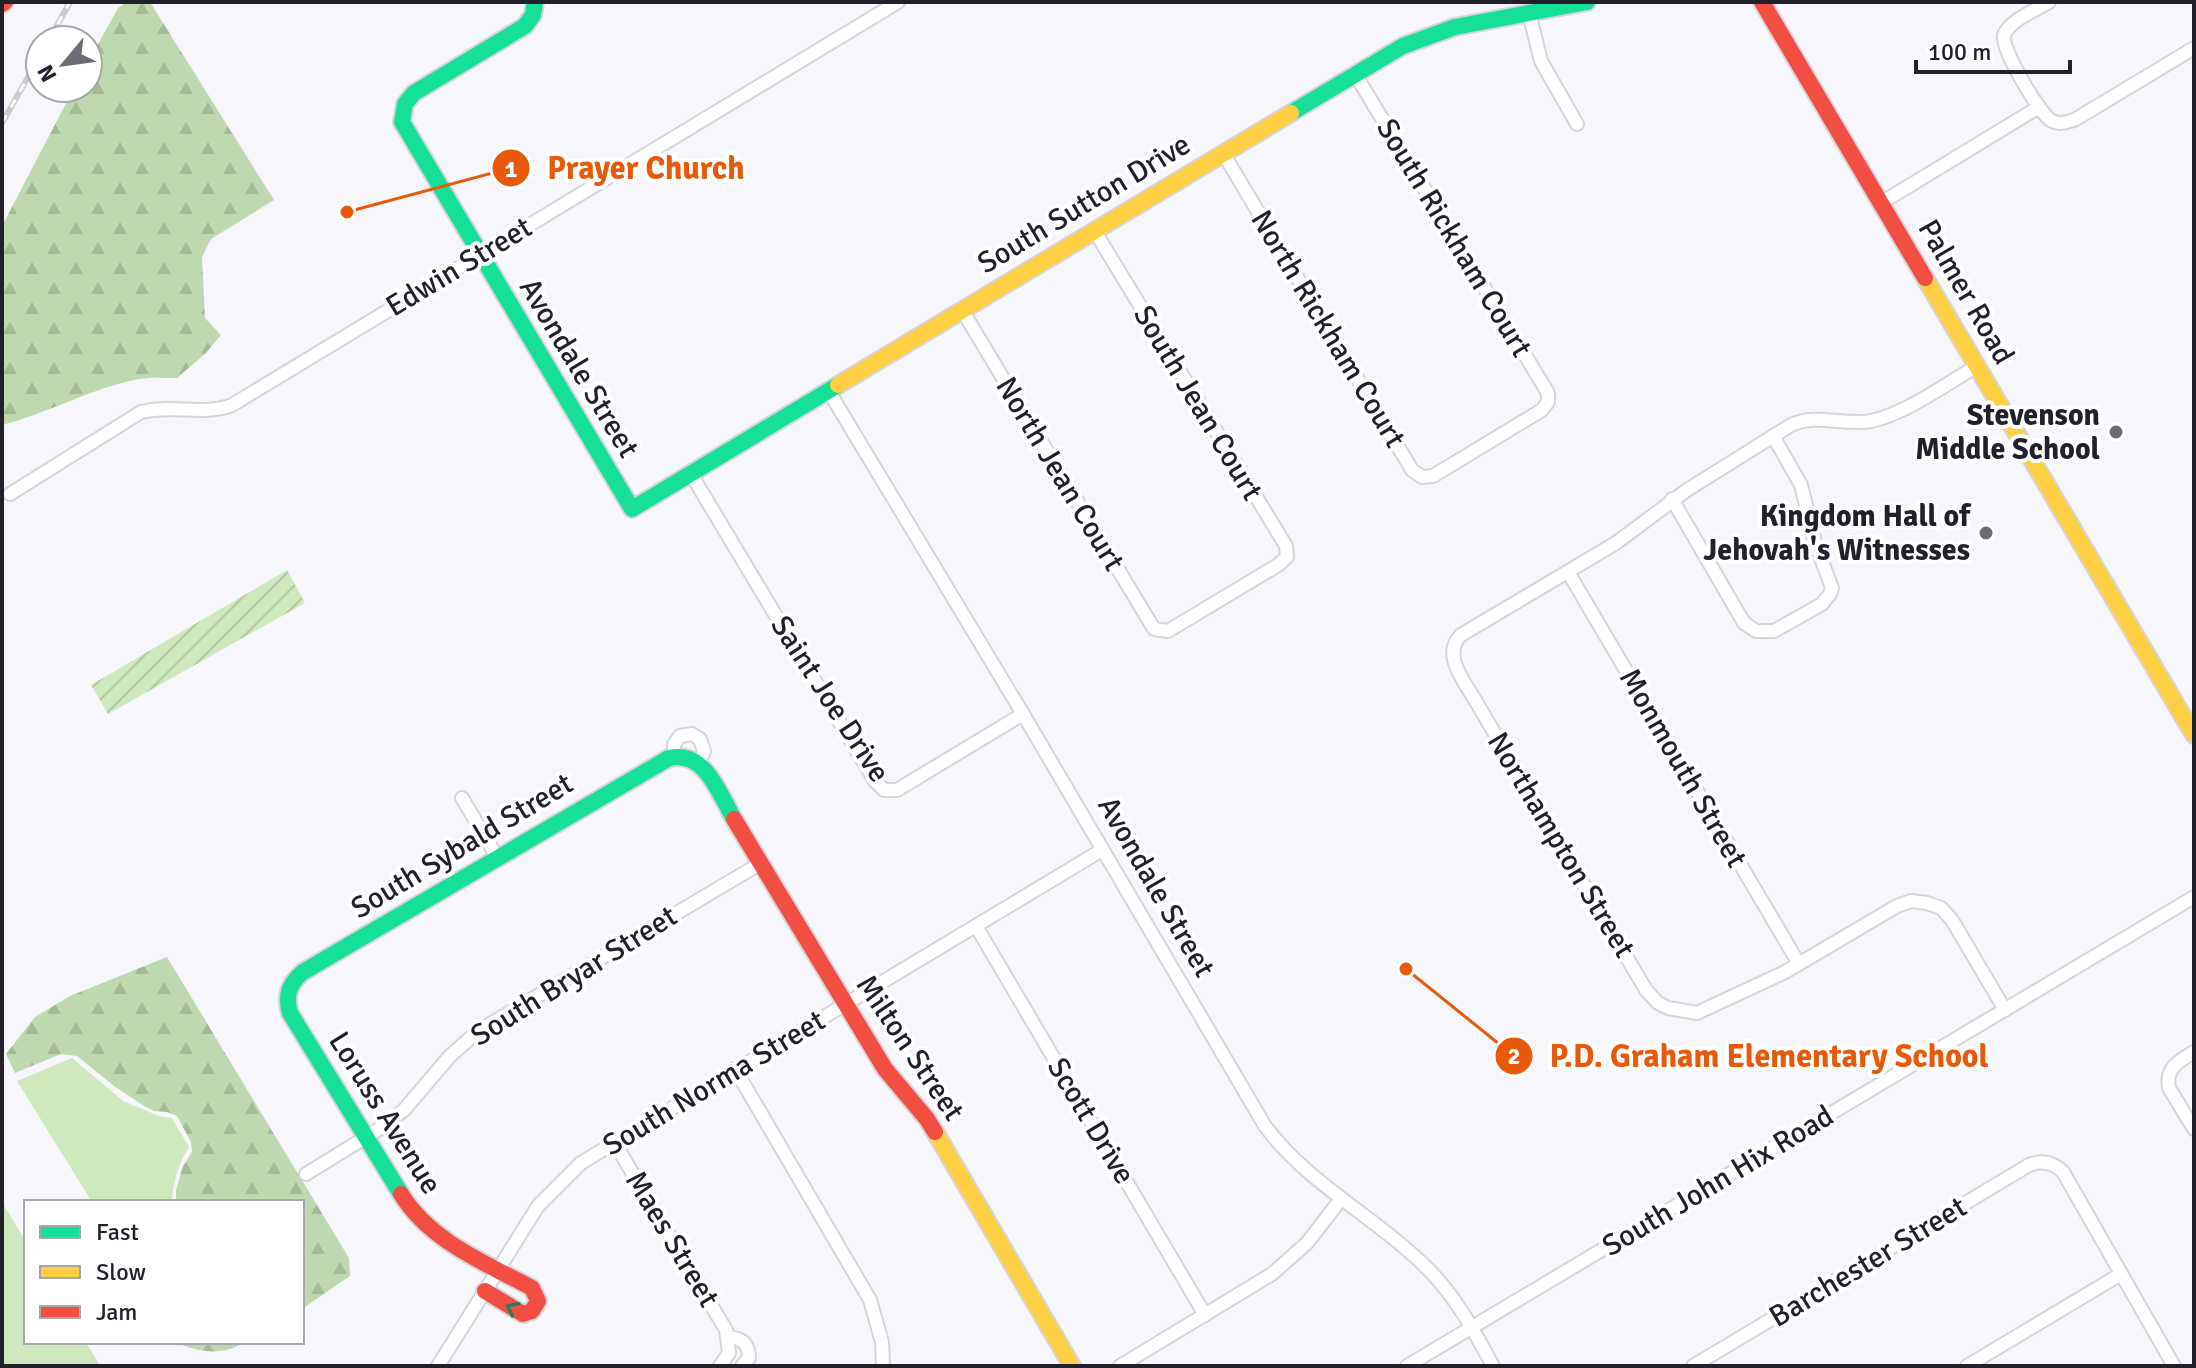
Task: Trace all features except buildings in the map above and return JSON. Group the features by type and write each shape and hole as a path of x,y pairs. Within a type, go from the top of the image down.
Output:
{"street":[{"name":"Avondale Street","path":"535,2 533,15 525,26 414,93 402,112 405,130 632,509"},
{"name":"Edwin Street","path":"10,494 141,412 158,407 218,409 232,405 898,2"},
{"name":"South Sutton Drive","path":"632,509 1094,230 1420,38 1455,27 1587,2"},
{"name":"Palmer Road","path":"1762,2 2194,735"},
{"path":"2049,2 2012,25 2005,31 2003,40 2008,55 2039,107 2053,121 2070,121 2194,48"},
{"path":"1529,13 1541,61 1577,124"},
{"name":"South Rickham Court","path":"1355,74 1546,388 1548,402 1542,410 1447,465"},
{"path":"1881,203 2039,107"},
{"name":"North Rickham Court","path":"1223,153 1412,470 1422,477 1428,477 1447,465"},
{"name":"South Jean Court","path":"1094,230 1286,546 1287,557 1270,570 1164,632"},
{"name":"North Jean Court","path":"962,310 1151,625 1164,632"},
{"path":"1568,572 1616,543 1672,499 1773,436 1809,419 1857,423 1884,418 1977,366"},
{"name":"Avondale Street","path":"828,390 1265,1126 1293,1159 1426,1267 1450,1293 1493,1366"},
{"path":"1672,499 1744,623 1750,628 1761,633 1774,631 1822,604 1830,594 1831,583 1815,542 1801,485 1773,436"},
{"name":"Saint Joe Drive","path":"691,474 875,781 884,790 897,790 1023,714"},
{"name":"Northampton Street","path":"1568,572 1461,635 1452,648 1455,665 1646,990 1658,1003 1668,1008 1697,1013 1799,964"},
{"name":"Monmouth Street","path":"1568,572 1799,964"},
{"name":"Milton Street","path":"692,734 700,739 704,751 686,758 761,863 885,1069 927,1119 1072,1366"},
{"name":"South Sybald Street","path":"286,994 291,983 303,972 497,857 686,758 674,744 680,736 692,734"},
{"path":"462,798 497,857"},
{"name":"South Norma Street","path":"438,1366 538,1206 581,1163 1102,850"},
{"name":"South Bryar Street","path":"306,1174 404,1110 450,1056 477,1032 761,863"},
{"name":"South John Hix Road","path":"1407,1366 2194,897"},
{"path":"1799,964 1897,906 1911,901 1927,903 1941,908 1952,920 2005,1010"},
{"name":"Scott Drive","path":"976,926 1205,1315"},
{"name":"Loruss Avenue","path":"286,994 290,1013 402,1198 423,1223 455,1247 532,1288 538,1298 536,1307 529,1313 520,1313 485,1291"},
{"path":"2194,1052 2174,1065 2168,1075 2169,1088 2194,1129"},
{"path":"735,1069 870,1300 882,1342 883,1366"},
{"name":"Maes Street","path":"614,1142 728,1337 729,1353 723,1365"},
{"name":"Barchester Street","path":"1693,1366 2029,1165 2051,1163 2063,1172 2121,1274"},
{"path":"1120,1366 1258,1284 1307,1243 1341,1199"},
{"path":"1967,1366 2121,1274 2174,1366"},
{"name":"Maes Street","path":"728,1337 740,1339 746,1344 749,1358 742,1366"}],"green space":[{"path":"126,2 150,2 274,200 211,239 202,257 205,318 221,335 205,354 177,378 144,378 122,383 2,425 2,226 66,104 104,104 104,33 118,8"},
{"path":"287,570 305,603 108,714 91,685"},
{"path":"167,957 349,1258 350,1276 304,1308 304,1200 176,1200 183,1166 192,1152 191,1142 177,1116 144,1106 77,1056 61,1054 15,1073 6,1054 35,1017 70,996"},
{"path":"72,1058 123,1101 172,1118 189,1147 177,1173 172,1200 91,1200 17,1081"},
{"path":"2,1202 24,1239 24,1344 87,1344 99,1364 2,1366"},
{"path":"181,1344 241,1344 214,1351"}],"railway":[{"path":"58,24 70,2"},
{"path":"2,123 24,84"}],"traffic: fast":[{"path":"535,2 533,15 525,26 414,93 405,104 402,122 632,509 838,385"},
{"path":"1291,113 1403,46 1455,27 1587,2"},
{"path":"401,1194 290,1013 288,995 298,976 669,758 682,757 701,767 716,786 734,819"}],"traffic: slow":[{"path":"838,385 1291,113"},
{"path":"1925,278 2194,735"},
{"path":"935,1132 1072,1366"}],"traffic: jam":[{"path":"1762,2 1925,278"},
{"path":"734,819 885,1069 935,1132"},
{"path":"401,1194 413,1211 443,1238 532,1288 538,1301 532,1311 523,1314 485,1291"}],"place":[{"name":"Prayer Church","path":"347,212"},
{"name":"Stevenson Middle School","path":"2116,432"},
{"name":"Kingdom Hall of Jehovah's Witnesses","path":"1986,533"},
{"name":"P.D. Graham Elementary School","path":"1406,969"}]}
